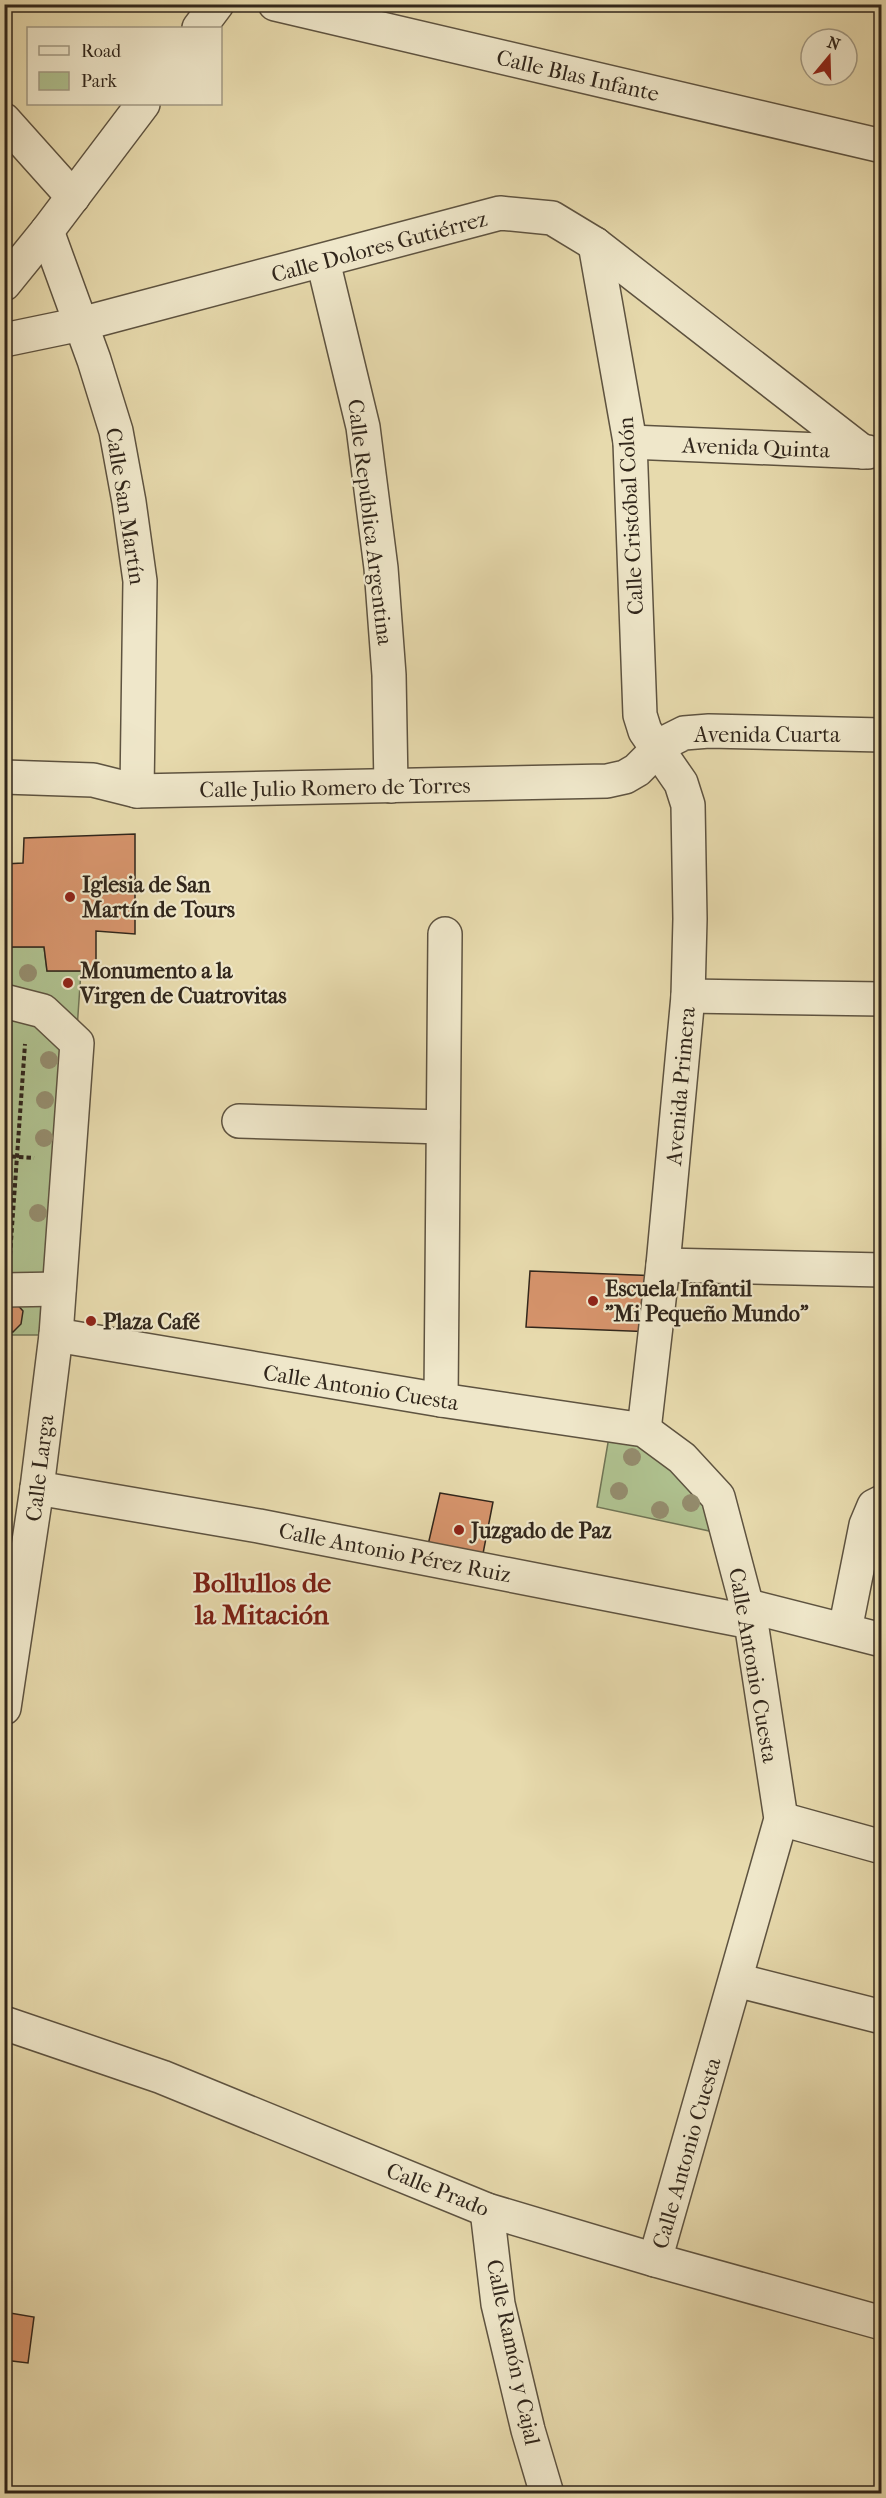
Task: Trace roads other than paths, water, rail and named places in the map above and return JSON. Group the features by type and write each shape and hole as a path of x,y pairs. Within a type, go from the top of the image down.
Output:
{"street":[{"name":"Calle Blas Infante","path":"275,4 882,146"},
{"path":"4,284 142,105"},
{"path":"4,120 73,197"},
{"name":"Calle Dolores Gutiérrez","path":"4,340 81,324 500,213 552,218 595,244 872,452"},
{"name":"Calle San Martín","path":"47,231 81,324 116,431 129,502 140,581 137,791"},
{"name":"Calle Cristóbal Colón","path":"595,244 630,442 638,699 645,731 657,750"},
{"name":"Calle República Argentina","path":"323,261 363,427 381,568 389,675 391,786"},
{"name":"Avenida Quinta","path":"630,442 872,452"},
{"name":"Avenida Cuarta","path":"657,750 684,733 709,731 882,735"},
{"name":"Calle Julio Romero de Torres","path":"4,777 93,780 137,791 607,782 625,777 637,770 657,750"},
{"name":"Avenida Primera","path":"644,1430 663,1265 688,996 690,919 688,806 681,783 657,750"},
{"path":"441,1401 445,934"},
{"path":"688,996 882,999"},
{"name":"Calle Larga","path":"4,1708 37,1488 56,1335 78,1043 43,1011 16,1004"},
{"path":"238,1121 443,1127"},
{"path":"663,1265 882,1270"},
{"path":"6,1290 59,1289"},
{"name":"Calle Antonio Cuesta","path":"56,1335 441,1401 644,1430 682,1458 718,1497 749,1614 781,1819 655,2260"},
{"name":"Calle Antonio Pérez Ruiz","path":"37,1488 845,1630 882,1640"},
{"path":"845,1630 866,1525 874,1506 882,1502"},
{"path":"781,1819 882,1847"},
{"path":"736,1980 882,2017"},
{"name":"Calle Prado","path":"4,2023 162,2077 487,2210 655,2260 882,2323"},
{"name":"Calle Ramón y Cajal","path":"487,2210 498,2304 528,2430 547,2493"}],"place":[{"name":"Iglesia de San Martín de Tours","path":"70,897"},
{"name":"Monumento a la Virgen de Cuatrovitas","path":"68,983"},
{"name":"Escuela Infantil \"Mi Pequeño Mundo\"","path":"593,1301"},
{"name":"Plaza Café","path":"91,1321"},
{"name":"Juzgado de Paz","path":"459,1530"}],"district":[{"name":"Bollullos de la Mitación","path":"262,1598"}]}
